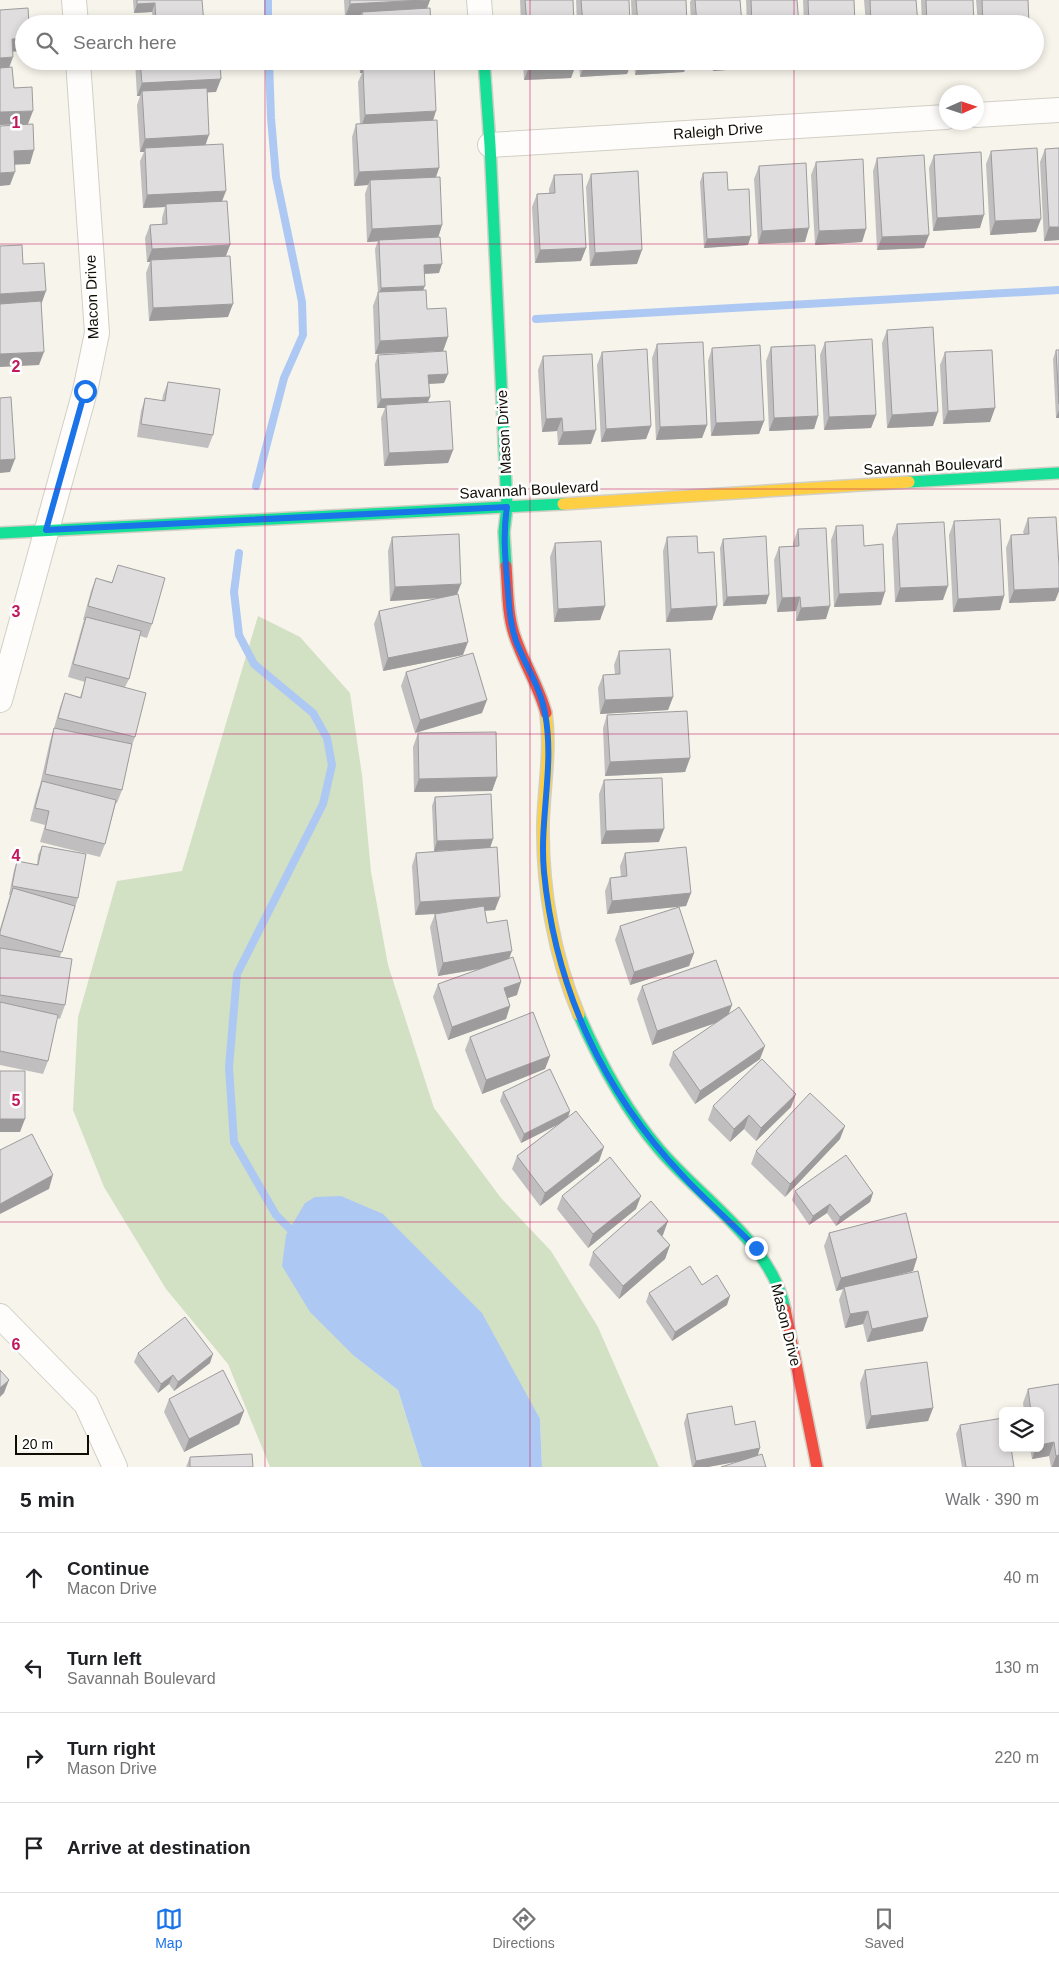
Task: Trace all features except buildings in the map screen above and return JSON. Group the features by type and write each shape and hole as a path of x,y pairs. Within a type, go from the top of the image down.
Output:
{"street":[{"path":"74,0 75,15"},
{"path":"479,0 480,15"},
{"name":"Macon Drive","path":"0,700 85,391 97,332 79,70"},
{"name":"Mason Drive","path":"485,70 490,145 507,507 504,529 511,621 516,642 538,687 547,730 548,763 543,836 544,870 552,929 566,979 582,1025 599,1062 624,1102 653,1142 683,1176 756,1248 777,1282 783,1302 817,1467"},
{"path":"984,115 1059,110"},
{"name":"Raleigh Drive","path":"490,145 939,117"},
{"name":"Savannah Boulevard","path":"0,533 507,507 1059,473"},
{"path":"0,1316 86,1404 115,1467"}],"green space":[{"path":"258,616 300,637 350,693 362,775 371,872 388,965 434,1108 501,1198 551,1251 598,1327 659,1467 542,1467 540,1419 354,1356 398,1390 422,1467 270,1467 228,1364 166,1289 104,1187 73,1110 78,1017 117,881 182,871"}],"water":[{"path":"341,1196 383,1214 482,1313 540,1419 542,1467 422,1467 398,1390 354,1356 310,1312 282,1266 286,1235 305,1203 315,1197"}],"waterway":[{"path":"268,0 268,15"},
{"path":"256,486 284,378 303,335 302,302 276,177 269,70"},
{"path":"536,319 1059,290"},
{"path":"239,553 234,592 239,635 254,664 313,713 327,738 332,765 323,804 237,974 229,1067 234,1142 276,1215 296,1235"}],"traffic: fast":[{"path":"485,70 490,145 507,507 504,532 506,566"},
{"path":"909,482 1059,473"},
{"path":"0,533 563,504"},
{"path":"579,1015 605,1068 635,1118 659,1149 750,1242 765,1263 777,1285 785,1309"}],"traffic: slow":[{"path":"563,504 909,482"},
{"path":"546,713 548,755 543,848 547,897 556,946 579,1015"}],"traffic: jam":[{"path":"506,566 512,626 546,713"},
{"path":"785,1309 817,1467"}],"route":[{"path":"85,391 46,530 507,507 504,529 512,628 516,642 538,687 545,713 548,763 543,836 544,870 552,929 566,979 582,1025 599,1062 624,1102 653,1142 683,1176 756,1248"}]}
